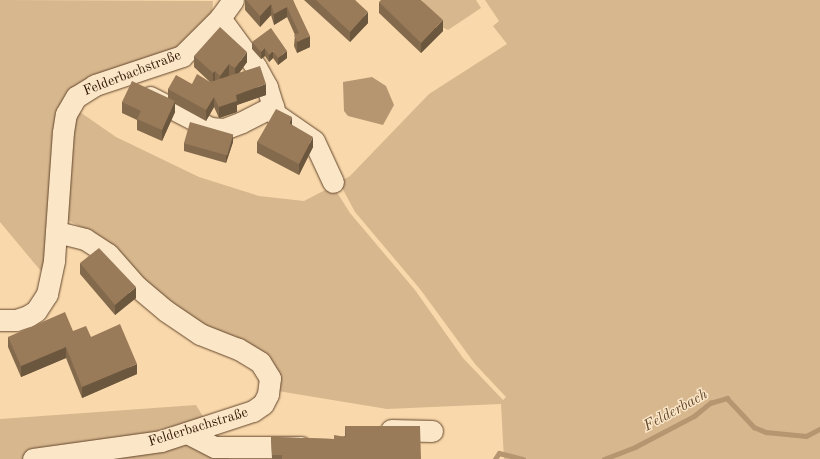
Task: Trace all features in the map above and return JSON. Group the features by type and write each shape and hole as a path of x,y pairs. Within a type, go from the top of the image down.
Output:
{"street":[{"name":"Felderbachstraße","path":"1,324 28,316 42,303 52,278 63,132 69,107 85,89 182,56 220,18 233,0"},
{"path":"220,18 256,67 267,87 275,114 314,141 333,182"},
{"path":"124,76 144,94 210,128 224,128 236,124 273,106"},
{"name":"Felderbachstraße","path":"32,459 161,441 242,415 262,404 268,394 270,378 260,362 238,349 200,334 166,311 137,286 108,254 85,239 56,232"},
{"path":"374,430 432,431"},
{"path":"187,432 215,446 303,447 318,445"}],"shaded area":[{"path":"0,0 213,1 212,17 181,51 69,96 49,274 40,270 0,222"},
{"path":"422,0 476,0 481,8 448,30 440,26"},
{"path":"485,0 820,0 820,459 504,459 501,404 387,409 278,391 280,375 272,360 248,346 205,329 170,307 89,231 65,219 71,146 77,110 116,137 199,177 259,196 304,201 333,186 350,213 415,290 463,358 503,400 506,397 475,364 420,289 355,212 339,182 350,176 429,94 507,44 493,26 499,21"},
{"path":"372,77 386,86 394,105 383,125 348,116 344,111 343,82"},
{"path":"196,405 229,459 0,459 0,419"}],"building":[{"path":"246,0 293,0 310,36 297,42 294,35 299,33 287,7 274,14 271,4 260,16"},
{"path":"316,0 355,0 368,12 350,32"},
{"path":"381,0 421,0 443,20 421,43 379,2"},
{"path":"220,27 247,52 235,68 229,64 220,76 215,71 213,73 194,56"},
{"path":"271,28 287,51 278,58 273,51 269,55 265,48 261,52 252,42"},
{"path":"260,66 266,84 236,95 237,101 219,107 214,97 206,110 168,89 176,75 192,84 197,74 210,82"},
{"path":"132,81 175,101 162,130 137,119 141,111 122,102"},
{"path":"276,109 292,117 289,123 313,137 299,164 257,142"},
{"path":"190,122 233,134 227,156 184,143"},
{"path":"99,248 136,287 115,305 80,263"},
{"path":"65,312 73,331 86,326 91,337 120,324 137,364 82,387 66,347 21,366 8,337"},
{"path":"345,426 420,426 421,459 282,459 282,455 272,455 271,437 334,439 334,435 346,437"}],"waterway":[{"name":"Felderbach","path":"604,459 635,447 694,416 710,403 727,398 754,427 766,432 806,436 820,429"},
{"name":"Felderbach","path":"495,459 499,453 523,459"}]}
